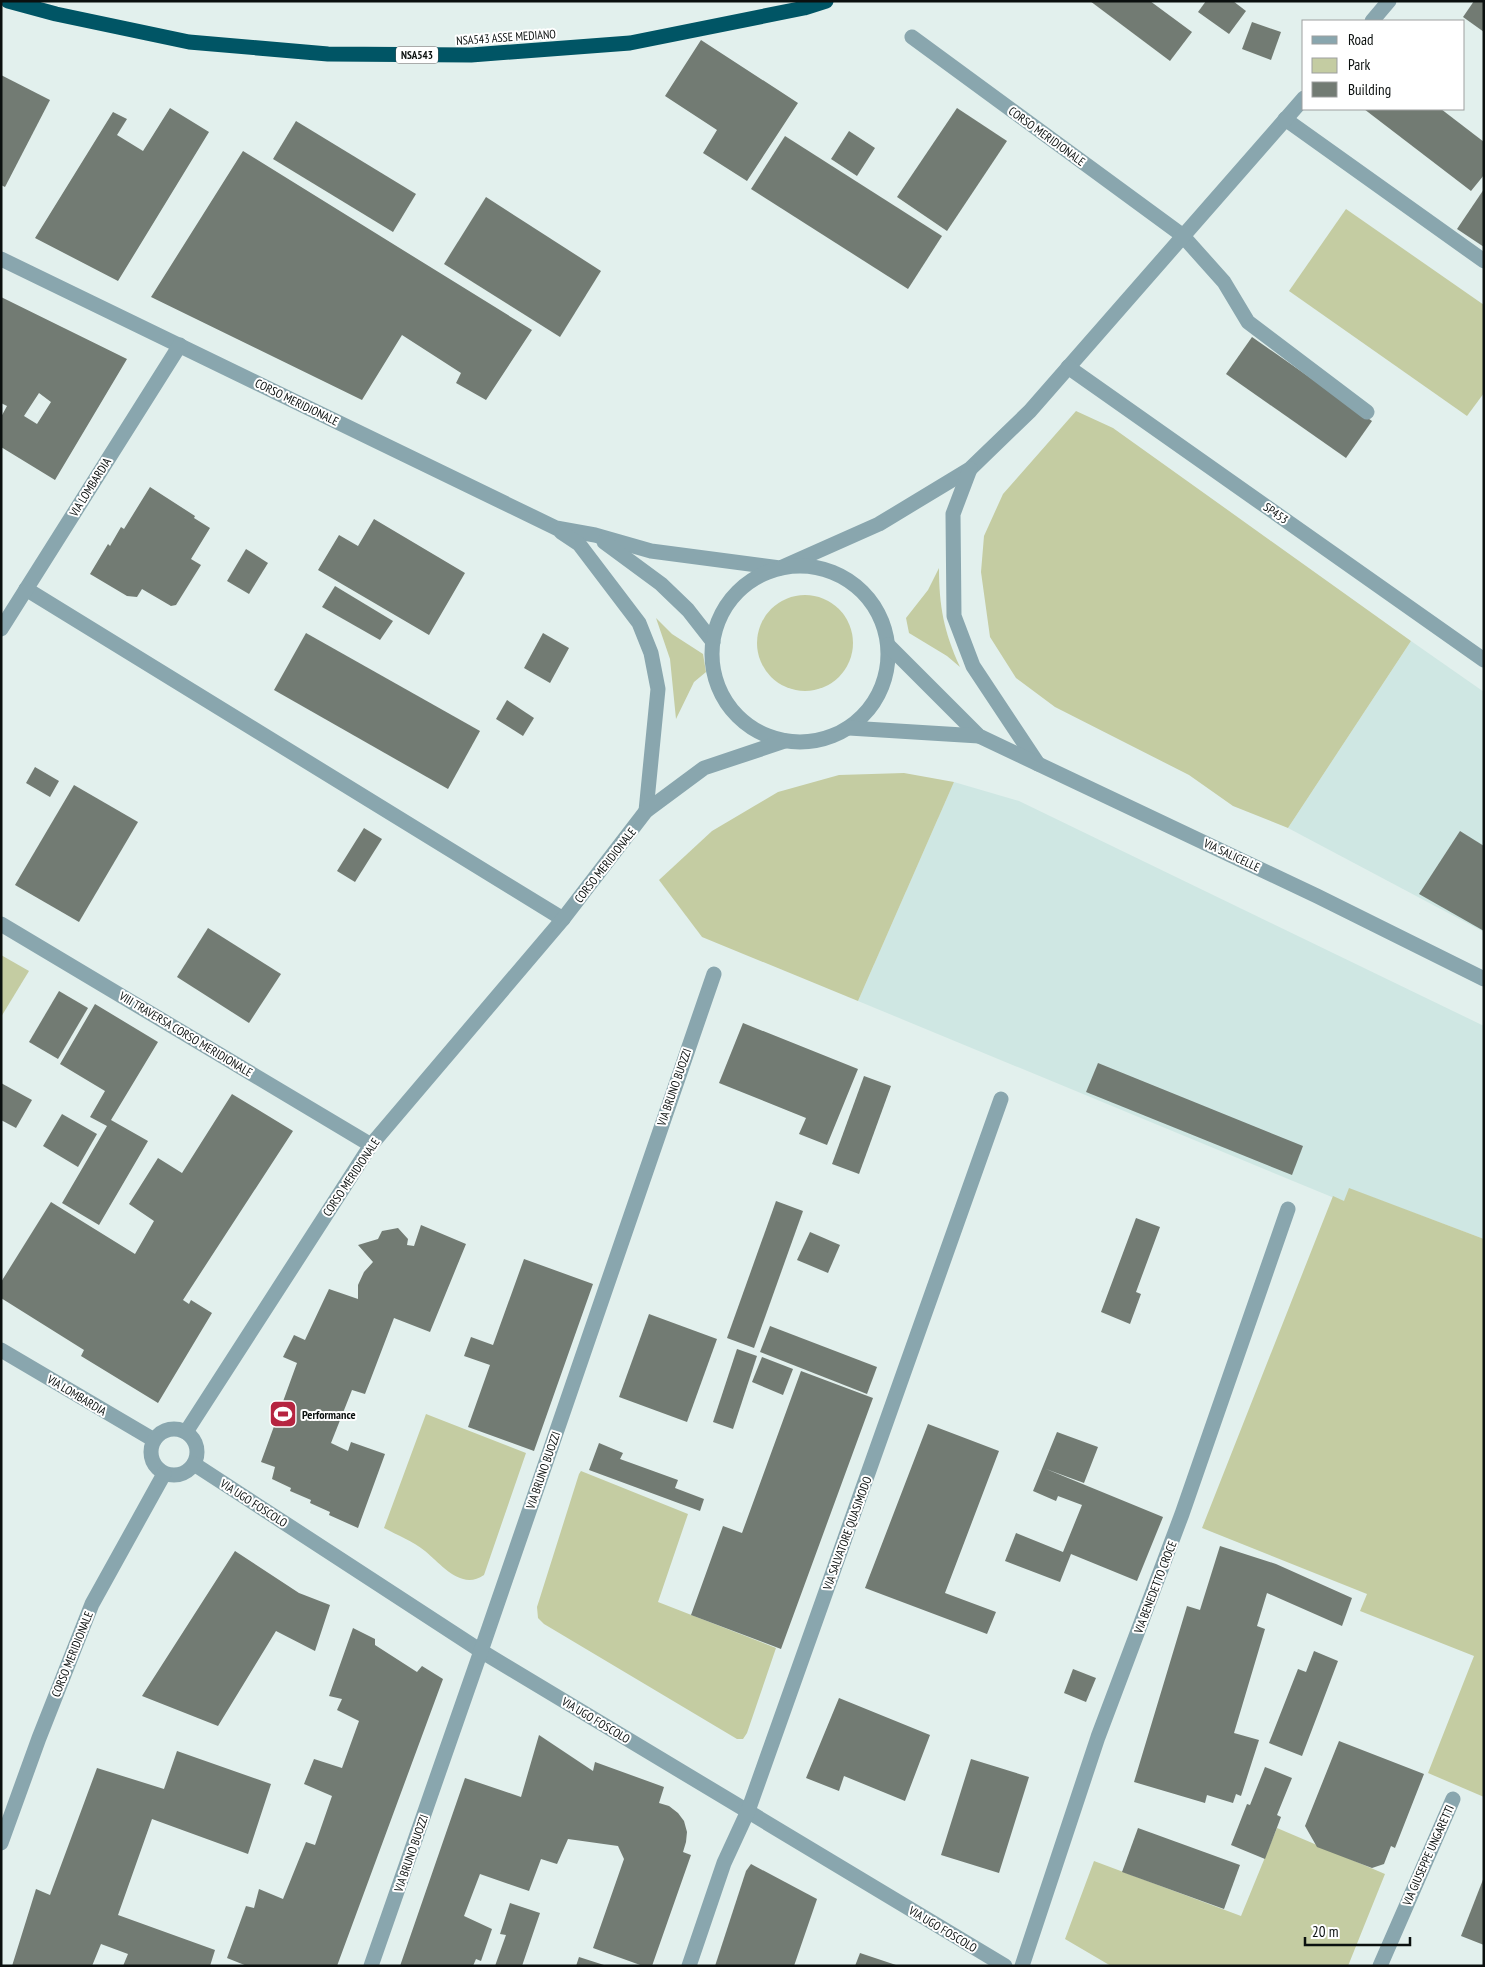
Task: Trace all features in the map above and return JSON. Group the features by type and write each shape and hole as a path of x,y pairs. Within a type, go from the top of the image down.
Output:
{"highway":[{"name":"NSA543 ASSE MEDIANO","path":"8,1 56,14 189,42 328,54 461,55 630,43 804,8 826,1"}],"street":[{"path":"1373,20 1390,1"},
{"name":"CORSO MERIDIONALE","path":"912,36 1182,236 1224,282 1248,322 1367,412"},
{"path":"780,568 804,566 829,570 851,582 869,599 882,620 888,644 888,668 880,692 867,712 849,728 822,740 807,742 785,741 757,731 733,713 718,687 713,662 715,628 729,600 751,580 879,524 970,469 1030,411 1302,100"},
{"path":"1285,119 1484,261"},
{"name":"CORSO MERIDIONALE","path":"1,259 556,528 595,535 651,552 780,568"},
{"name":"VIA LOMBARDIA","path":"1,629 180,345"},
{"name":"SP453","path":"1068,367 1484,660"},
{"path":"970,469 953,514 954,616 973,666 1038,764"},
{"path":"556,528 578,544 633,615 639,623 651,653 658,690 646,812"},
{"path":"595,535 661,584 688,610 713,642"},
{"path":"26,589 563,919"},
{"path":"888,644 979,736"},
{"path":"849,728 979,736"},
{"name":"VIA SALICELLE","path":"979,736 1317,896 1484,979"},
{"name":"CORSO MERIDIONALE","path":"186,1432 371,1145 563,919 646,812 704,768 785,741"},
{"name":"VIII TRAVERSA CORSO MERIDIONALE","path":"1,924 371,1145"},
{"name":"VIA BRUNO BUOZZI","path":"371,1966 714,974"},
{"name":"VIA SALVATORE QUASIMODO","path":"689,1966 724,1863 748,1811 1001,1099"},
{"name":"VIA BENEDETTO CROCE","path":"1022,1966 1098,1737 1182,1514 1288,1209"},
{"name":"VIA LOMBARDIA","path":"1,1350 154,1440"},
{"path":"174,1429 186,1432 192,1437 197,1450 194,1464 184,1473 177,1475 164,1474 158,1470 151,1459 150,1453 154,1440 162,1432 168,1430 174,1429"},
{"name":"VIA UGO FOSCOLO","path":"194,1464 481,1651 1005,1966"},
{"name":"CORSO MERIDIONALE","path":"1,1843 39,1738 92,1604 164,1474"},
{"name":"VIA GIUSEPPE UNGARETTI","path":"1380,1966 1453,1800"}],"shaded area":[{"path":"1411,641 1484,692 1484,932 1288,828"},
{"path":"954,782 1019,801 1484,1026 1484,1239 1350,1189 1344,1202 858,1001"}],"green space":[{"path":"1346,209 1484,305 1484,393 1467,416 1289,291"},
{"path":"1076,411 1113,428 1411,641 1288,828 1233,806 1189,775 1055,707 1016,678 990,637 981,572 984,536 1003,494"},
{"path":"939,568 940,595 946,630 960,667 947,656 909,633 906,618 928,590"},
{"path":"805,595 823,599 839,609 849,625 853,643 849,661 839,677 823,687 805,691 787,687 771,677 761,661 757,643 761,625 771,609 787,599"},
{"path":"656,618 672,634 703,654 706,672 694,682 676,719 670,659"},
{"path":"904,773 954,782 858,1001 702,937 659,880 712,831 778,792 839,775"},
{"path":"1,955 29,971 1,1017"},
{"path":"1349,1188 1484,1239 1484,1797 1428,1773 1474,1656 1360,1611 1367,1594 1202,1528 1333,1196 1344,1201"},
{"path":"426,1414 526,1453 484,1575 476,1579 467,1580 459,1578 445,1569 420,1547 384,1528"},
{"path":"581,1471 688,1514 658,1602 776,1648 747,1733 743,1739 737,1739 544,1624 538,1618 537,1607"},
{"path":"1277,1828 1385,1874 1348,1966 1111,1966 1065,1939 1094,1861 1241,1916"}],"building":[{"path":"1090,1 1150,1 1192,32 1170,61"},
{"path":"1206,1 1233,1 1246,11 1229,34 1198,12"},
{"path":"1474,1 1484,1 1484,32 1463,17"},
{"path":"1252,22 1281,32 1271,60 1242,49"},
{"path":"701,40 798,103 747,181 703,153 717,130 665,96"},
{"path":"1,75 50,100 5,187 1,185"},
{"path":"170,108 209,132 118,281 35,238 113,112 127,119 117,135 143,151"},
{"path":"957,108 1007,141 947,231 897,197"},
{"path":"1365,110 1442,110 1484,142 1484,175 1471,191"},
{"path":"296,121 416,194 393,232 273,159"},
{"path":"849,131 875,148 857,176 831,159"},
{"path":"785,136 942,236 908,289 751,189"},
{"path":"243,151 532,330 486,400 456,383 461,373 402,335 362,400 151,297"},
{"path":"1484,189 1484,247 1457,229"},
{"path":"486,197 601,271 560,337 444,264"},
{"path":"1,297 127,359 55,480 1,447 1,417 7,406 1,403","holes":["39,393 51,402 37,424 24,416"]},
{"path":"1252,337 1372,421 1346,458 1226,374"},
{"path":"150,487 210,528 191,559 201,565 176,605 171,606 142,589 137,597 127,596 90,574 108,544 110,546 121,527 124,529"},
{"path":"374,519 465,573 429,635 318,570 339,535 358,546"},
{"path":"246,549 268,563 249,594 227,581"},
{"path":"335,586 393,621 380,640 322,607"},
{"path":"306,633 480,731 448,789 274,690"},
{"path":"543,633 569,648 550,683 524,668"},
{"path":"507,700 534,718 523,736 496,719"},
{"path":"35,767 59,781 50,797 26,783"},
{"path":"74,785 138,822 79,922 15,885"},
{"path":"364,828 382,839 355,882 337,871"},
{"path":"1460,831 1484,846 1484,931 1419,894"},
{"path":"208,928 281,974 249,1023 177,977"},
{"path":"59,991 88,1008 58,1059 29,1042"},
{"path":"95,1004 158,1042 111,1120 148,1141 99,1225 62,1203 107,1126 90,1117 105,1091 60,1064"},
{"path":"743,1023 858,1069 827,1145 799,1134 806,1118 719,1083"},
{"path":"1098,1063 1303,1146 1292,1175 1086,1092"},
{"path":"864,1076 891,1086 859,1174 832,1164"},
{"path":"1,1083 32,1100 16,1128 1,1120"},
{"path":"232,1094 293,1131 183,1300 189,1304 191,1300 212,1313 158,1403 81,1356 84,1350 1,1298 1,1282 51,1202 135,1254 154,1221 129,1204 158,1158 182,1173"},
{"path":"62,1114 97,1134 78,1167 43,1146"},
{"path":"776,1201 803,1211 754,1348 727,1338"},
{"path":"1136,1218 1160,1227 1136,1292 1141,1294 1130,1324 1101,1312"},
{"path":"421,1225 466,1244 430,1332 394,1318 365,1394 352,1390 331,1443 348,1451 351,1442 385,1454 358,1528 329,1515 330,1512 310,1503 311,1500 290,1491 291,1488 272,1479 275,1467 261,1462 297,1363 283,1357 294,1335 305,1340 329,1289 358,1299 358,1285 364,1272 373,1262 358,1245 378,1239 382,1231 398,1228 408,1239 407,1245 414,1246"},
{"path":"810,1232 840,1245 828,1273 797,1260"},
{"path":"524,1259 593,1284 534,1451 468,1427 490,1365 464,1356 471,1337 493,1345"},
{"path":"649,1314 717,1339 687,1422 619,1397"},
{"path":"770,1326 877,1367 867,1394 760,1352"},
{"path":"737,1349 757,1356 733,1429 713,1422"},
{"path":"762,1357 793,1369 783,1395 752,1382"},
{"path":"801,1371 873,1398 781,1649 691,1615 723,1526 742,1533"},
{"path":"928,1424 999,1451 945,1593 996,1612 987,1634 865,1588"},
{"path":"1057,1432 1098,1447 1084,1483 1046,1469 1163,1517 1137,1581 1071,1554 1060,1582 1005,1561 1016,1533 1063,1552 1082,1505 1058,1496 1056,1501 1033,1491"},
{"path":"599,1443 623,1453 620,1459 678,1480 675,1488 704,1499 700,1511 589,1470"},
{"path":"1220,1546 1276,1564 1352,1598 1342,1626 1267,1593 1257,1626 1265,1629 1234,1733 1259,1740 1241,1796 1236,1794 1233,1803 1207,1795 1205,1803 1134,1782 1187,1606 1200,1610"},
{"path":"235,1551 299,1593 330,1605 315,1651 276,1631 218,1726 142,1696"},
{"path":"353,1628 375,1639 375,1645 417,1672 422,1666 443,1679 337,1966 247,1966 227,1958 246,1906 254,1908 259,1889 283,1899 306,1842 315,1845 332,1796 304,1784 314,1759 342,1768 359,1721 337,1710 342,1699 329,1696"},
{"path":"1314,1651 1338,1661 1302,1756 1269,1743 1298,1669 1306,1672"},
{"path":"1073,1669 1096,1678 1086,1702 1064,1693"},
{"path":"839,1698 930,1735 905,1801 844,1776 839,1791 806,1778"},
{"path":"539,1735 593,1771 595,1762 664,1787 659,1803 669,1806 684,1821 687,1832 683,1852 691,1855 652,1966 643,1966 593,1948 624,1859 618,1846 568,1839 557,1864 541,1859 529,1891 480,1874 464,1916 492,1929 481,1961 476,1959 473,1966 400,1966 465,1778 521,1797"},
{"path":"1339,1741 1424,1774 1395,1848 1391,1846 1384,1864 1372,1868 1317,1847 1305,1826"},
{"path":"177,1751 271,1784 248,1854 152,1819 118,1915 215,1950 210,1966 123,1966 128,1954 101,1944 92,1966 12,1966 36,1889 50,1895 97,1768 164,1789"},
{"path":"971,1759 1029,1777 999,1873 941,1855"},
{"path":"1265,1767 1292,1778 1277,1815 1281,1817 1265,1859 1231,1845 1247,1804 1250,1805"},
{"path":"1138,1828 1240,1865 1224,1909 1122,1872"},
{"path":"751,1864 817,1899 794,1966 715,1966 746,1871"},
{"path":"1484,1877 1484,1945 1461,1936"},
{"path":"510,1903 540,1913 522,1966 495,1966 506,1935 500,1934"},
{"path":"860,1953 896,1965 896,1966 855,1966"},
{"path":"579,1957 604,1965 604,1966 576,1966"}],"place":[{"name":"Performance","path":"283,1414"}]}
